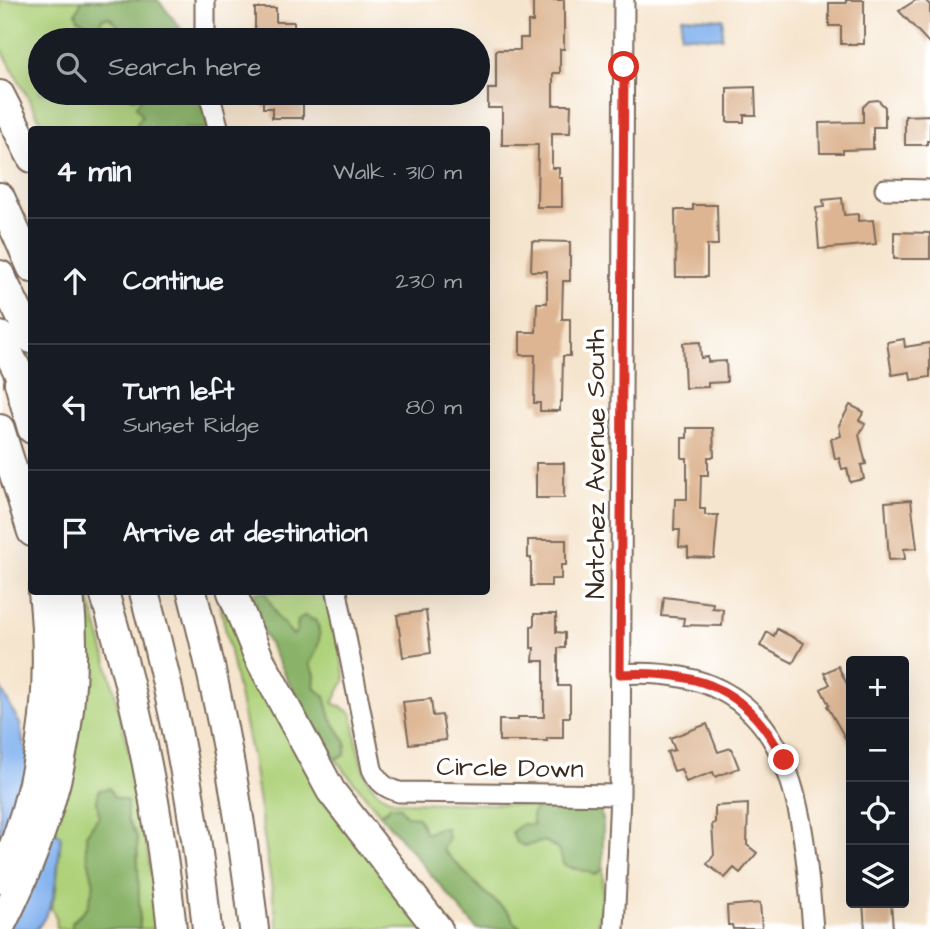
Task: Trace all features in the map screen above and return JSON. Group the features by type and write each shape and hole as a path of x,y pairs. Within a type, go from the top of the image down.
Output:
{"highway":[{"path":"0,95 28,150"},
{"path":"0,197 28,259"},
{"path":"0,275 28,331"},
{"path":"0,336 28,391"},
{"path":"14,366 28,415"},
{"path":"0,429 28,519"},
{"path":"0,927 29,867 51,806 69,721 48,636 43,595"},
{"path":"0,879 25,816 60,676 69,595"},
{"path":"105,595 139,725 157,819 172,929"},
{"path":"145,595 164,669 187,787 207,929"},
{"path":"193,595 211,666 233,781 254,929"},
{"path":"233,595 259,658 331,791 438,929"},
{"path":"298,733 345,794 458,929"}],"street":[{"path":"205,0 205,28"},
{"name":"Natchez Avenue South","path":"614,929 620,794 624,0"},
{"path":"212,105 218,126"},
{"path":"886,189 930,190"},
{"name":"Circle Down","path":"338,595 372,769 377,780 388,789 399,792 620,794"},
{"path":"620,674 670,674 698,680 733,697 765,726 784,760 800,811 806,843 813,929"}],"green space":[{"path":"0,0 82,0 76,13 95,28 28,28 28,98 0,46"},
{"path":"82,0 158,0 180,28 120,28 109,17 102,18 99,28 94,28 78,19 76,13"},
{"path":"109,17 121,28 99,28 102,18"},
{"path":"32,105 143,105 142,116 136,126 43,126"},
{"path":"202,105 208,126 136,126 142,116 136,106"},
{"path":"77,595 88,595 121,717 139,801 159,929 140,929 137,837 127,819 97,801 99,816 86,835 86,850 94,884 88,906 72,923 72,929 57,929 56,917 51,908 56,890 61,837 53,828"},
{"path":"247,595 266,595 278,618 293,635 297,631 298,620 304,616 316,621 319,643 309,664 315,674 314,687 325,697 331,719 346,743 345,755 335,759 288,681"},
{"path":"266,595 330,595 345,679 333,703 352,713 363,769 377,791 402,802 536,805 532,816 534,826 525,846 545,841 555,846 573,869 585,869 594,875 603,869 602,904 596,929 522,929 510,914 441,849 438,828 426,834 406,816 388,809 380,814 335,759 345,754 346,743 331,719 325,697 314,687 315,674 309,664 319,643 316,621 304,616 298,620 297,631 293,635 278,618"},
{"path":"226,597 429,929 278,929 252,757 219,599"},
{"path":"109,788 114,797 127,801 127,819 137,837 140,929 72,929 72,923 88,906 94,884 86,850 86,835 99,816 99,790"},
{"path":"536,805 591,805 598,808 603,819 603,869 594,875 563,864 557,850 545,841 529,845 517,842 512,832 522,824 534,825 532,816"},
{"path":"389,806 400,807 406,816 418,817 426,834 438,828 446,828 448,839 442,849 510,914 522,929 477,929 380,814 388,810"}],"water":[{"path":"682,17 723,19 722,38 681,35"},
{"path":"0,687 20,724 23,741 53,828 61,837 53,897 37,929 0,929"}],"building":[{"path":"533,0 564,0 564,49 560,49 560,73 553,73 553,105 571,105 570,133 552,133 552,168 559,168 559,178 562,178 562,207 537,207 538,145 502,145 502,108 488,108 490,89 496,89 496,50 520,50 520,38 528,38 528,22 533,22"},
{"path":"846,0 864,0 864,44 841,44 841,26 829,26 829,3 846,3"},
{"path":"916,0 925,0 930,5 930,44 899,11"},
{"path":"255,8 276,8 276,22 294,22 294,28 255,28"},
{"path":"755,87 756,115 744,115 744,122 727,122 727,88"},
{"path":"878,100 885,107 885,127 873,127 873,149 820,153 819,123 863,122 863,107 869,101"},
{"path":"263,105 303,105 303,118 272,118 272,108 263,108"},
{"path":"930,115 930,141 927,141 927,145 905,145 905,116"},
{"path":"842,198 844,215 858,214 858,221 873,220 876,244 819,249 816,208 824,207 823,200"},
{"path":"693,205 717,205 718,245 707,245 707,277 676,277 675,210 693,210"},
{"path":"894,232 930,233 930,259 894,259"},
{"path":"532,241 570,242 570,281 563,281 562,319 570,319 570,356 563,356 560,411 540,411 540,403 534,403 535,355 520,355 520,332 536,332 537,303 547,303 547,271 531,271"},
{"path":"904,339 905,347 930,343 930,377 911,380 910,372 892,375 887,342"},
{"path":"700,342 701,358 708,357 708,362 726,361 727,382 708,383 708,387 685,388 683,343"},
{"path":"850,405 864,412 859,420 865,424 859,435 866,464 861,465 864,479 850,482 847,468 842,469 839,458 835,459 831,439 841,436 839,425"},
{"path":"687,428 713,428 714,457 708,457 708,475 701,475 700,509 705,509 705,515 718,515 714,558 688,557 688,548 679,547 680,530 674,530 675,499 687,499 687,458 682,458 682,438 687,438"},
{"path":"536,463 564,463 564,498 536,498"},
{"path":"911,500 917,548 904,549 905,559 889,560 885,502"},
{"path":"528,540 566,540 566,565 561,565 561,579 551,579 551,586 531,586"},
{"path":"664,597 713,603 712,608 723,609 722,626 683,625 684,618 662,616"},
{"path":"426,611 431,653 403,657 397,615"},
{"path":"534,614 556,614 556,632 565,633 565,648 558,648 558,686 570,686 570,717 563,717 563,738 547,738 547,741 499,741 499,720 544,717 544,661 533,661 534,648 531,648"},
{"path":"777,629 804,643 793,663 760,646 767,632 774,636"},
{"path":"838,666 846,682 846,739 827,706 829,705 821,689 830,684 824,673"},
{"path":"431,699 433,716 442,715 446,740 409,744 403,702"},
{"path":"707,724 718,752 731,748 739,768 715,777 713,772 686,782 681,769 674,771 667,752 675,750 670,738"},
{"path":"748,804 747,845 757,853 740,873 734,868 725,878 707,864 714,855 712,824 715,823 715,806"},
{"path":"760,903 762,929 733,929 732,925 728,925 727,906"},
{"path":"863,908 891,908 893,929 865,929"}],"route":[{"path":"624,67 620,674 670,674 712,685 753,713 765,726 784,760"}]}
